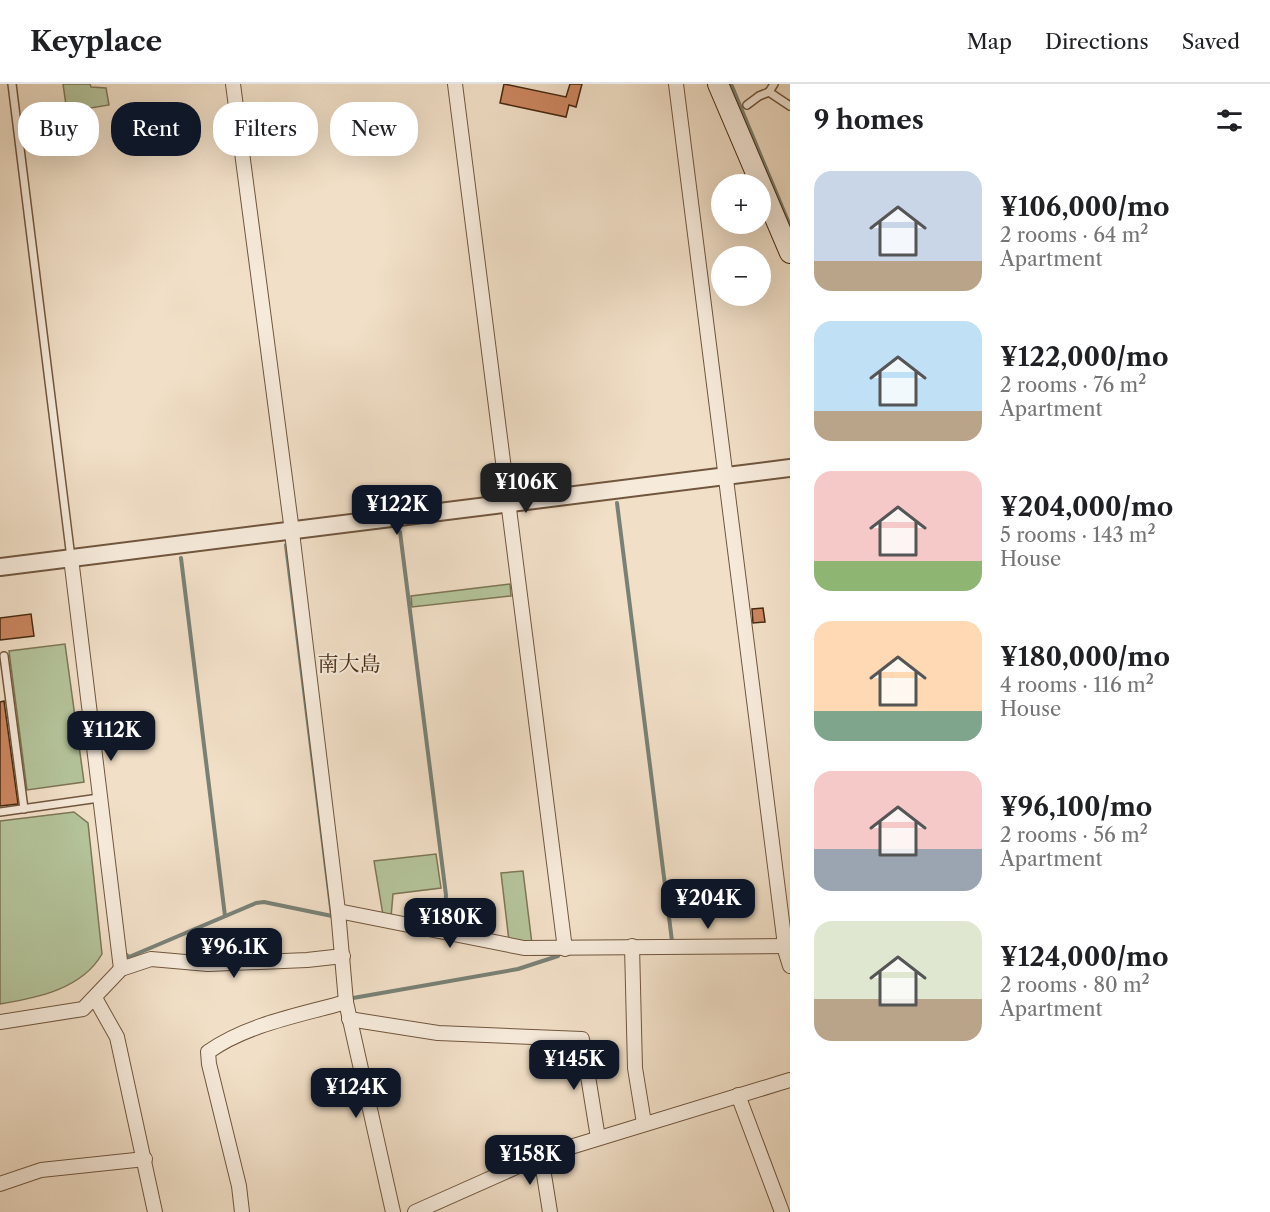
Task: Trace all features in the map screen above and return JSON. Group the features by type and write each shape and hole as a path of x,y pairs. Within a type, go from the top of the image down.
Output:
{"main road":[{"path":"718,84 790,254"}],"street":[{"path":"233,84 292,532 338,911 346,1002 393,1212"},
{"path":"455,84 565,949"},
{"path":"676,84 790,966"},
{"path":"0,567 790,468"},
{"path":"71,558 121,969"},
{"path":"338,911 524,948 788,946"},
{"path":"632,946 635,1068 644,1123"},
{"path":"0,1022 83,1009 121,969 151,959 208,964 307,960 343,956"},
{"path":"95,998 117,1037 155,1212"},
{"path":"242,1212 239,1186 208,1052 221,1043 274,1023 346,1002"},
{"path":"349,1019 438,1033 582,1039 598,1138"},
{"path":"416,1212 541,1156 790,1080"},
{"path":"738,1095 782,1212"},
{"path":"541,1156 550,1212"},
{"path":"0,1184 40,1170 145,1159"}],"lane":[{"path":"12,84 71,558"},
{"path":"747,105 769,92 774,84"},
{"path":"769,92 790,106"},
{"path":"4,656 24,809"},
{"path":"0,812 99,798"}],"green space":[{"path":"63,84 90,84 91,87 106,88 109,105 99,107 99,102 66,102"},
{"path":"510,584 511,596 412,607 411,596"},
{"path":"65,644 84,782 27,790 9,651"},
{"path":"74,812 88,823 102,954 83,976 71,984 29,999 0,1004 0,821"},
{"path":"436,854 441,888 393,894 391,917 383,915 374,861"},
{"path":"523,871 532,944 509,941 501,873"}],"building":[{"path":"504,84 566,97 570,84 582,84 576,107 569,105 566,117 500,103"},
{"path":"763,608 765,622 753,623 752,609"},
{"path":"31,614 34,636 0,640 0,618"},
{"path":"4,701 18,804 0,806 0,702"}],"waterway":[{"path":"731,84 790,226"},
{"path":"617,503 672,941"},
{"path":"400,532 446,895 444,927"},
{"path":"123,952 129,957 256,903 264,902 332,916 286,545"},
{"path":"181,558 225,916"},
{"path":"532,954 560,954"},
{"path":"353,998 518,969 558,956"}],"district":[{"name":"南大島","path":"349,664"}]}
